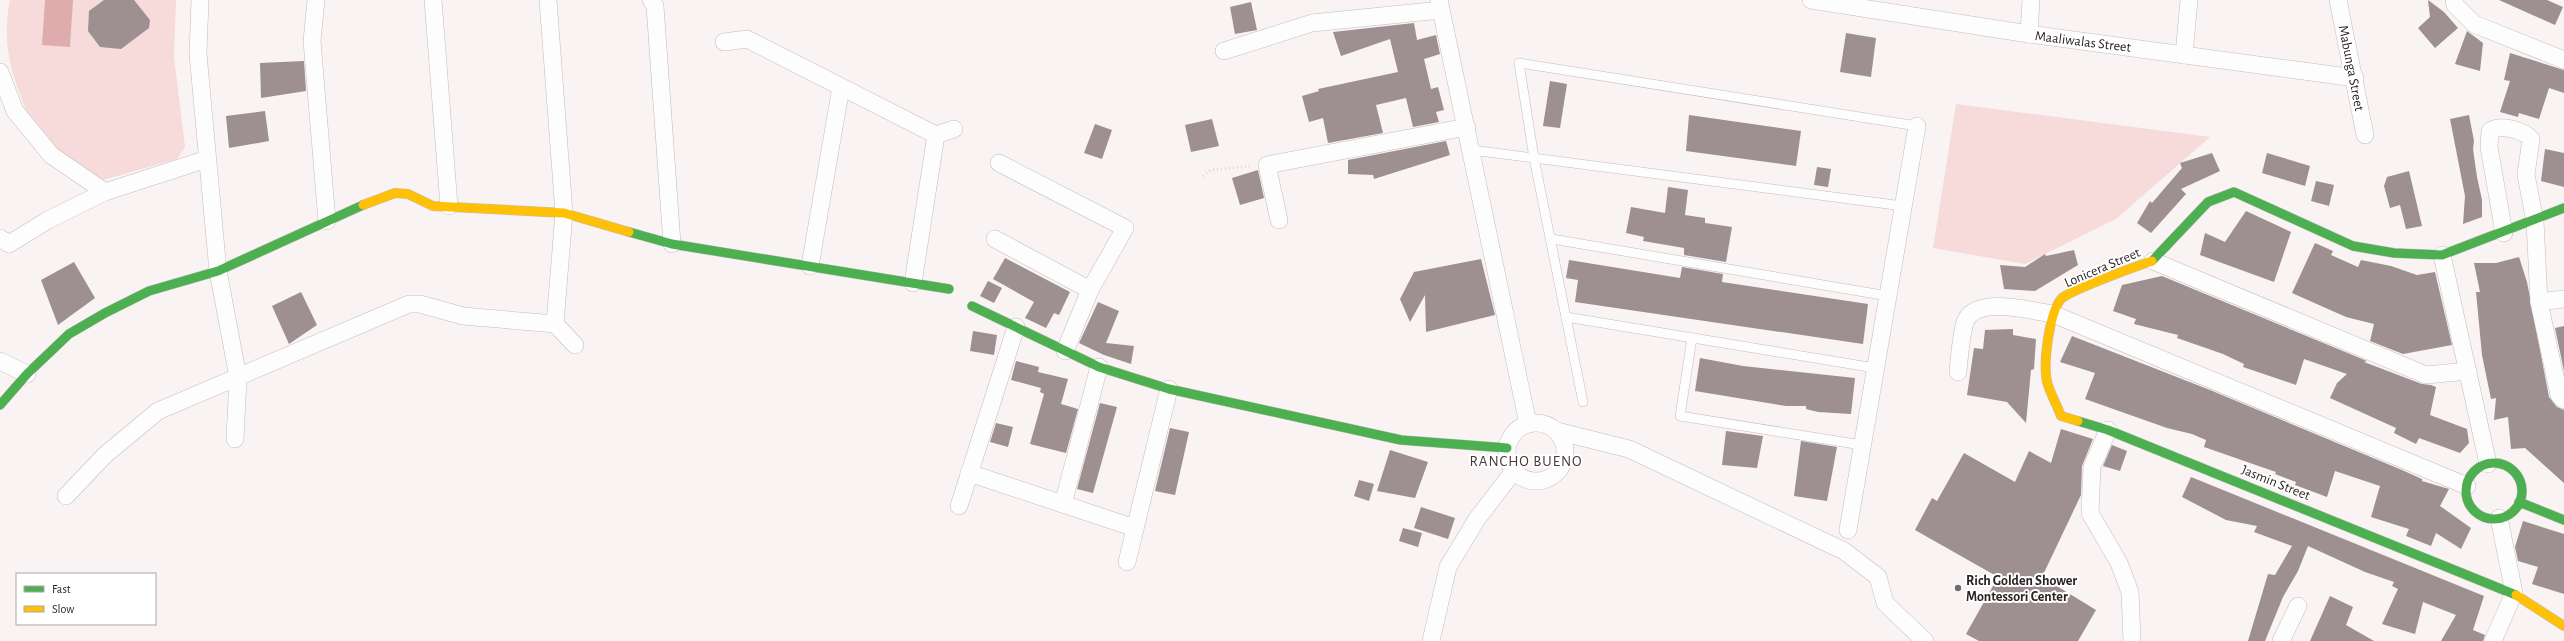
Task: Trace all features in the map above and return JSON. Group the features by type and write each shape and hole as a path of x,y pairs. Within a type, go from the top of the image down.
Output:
{"street":[{"path":"200,0 198,54 218,271 238,378 235,439"},
{"path":"316,0 312,41 327,221"},
{"path":"433,0 449,206"},
{"path":"548,0 564,213 555,324"},
{"path":"651,0 656,6 672,244"},
{"name":"Maaliwalas Street","path":"1811,0 2029,34 2355,78"},
{"path":"2029,34 2031,0"},
{"path":"2184,55 2189,0"},
{"name":"Mabunga Street","path":"2338,0 2355,78 2365,135"},
{"path":"2454,0 2455,5 2474,24 2564,60"},
{"path":"1224,51 1312,23 1440,5 1472,150 1528,424"},
{"path":"724,42 747,39 936,135 954,129"},
{"path":"0,72 15,111 51,155 105,192"},
{"path":"810,266 841,88"},
{"path":"1848,530 1917,126"},
{"path":"1279,220 1267,165 1467,127"},
{"path":"2504,233 2489,147 2490,131 2500,127 2527,134 2531,139 2526,175 2535,221 2538,302 2559,396 2564,400"},
{"path":"913,283 936,135"},
{"path":"0,238 9,244 48,220 105,192 207,160"},
{"path":"999,163 1124,228 1090,290 1065,351"},
{"name":"Lonicera Street","path":"2047,381 2047,347 2053,314 2062,298 2126,269 2153,261 2208,202 2234,192 2353,246 2394,253 2442,254"},
{"path":"0,405 27,374 69,334 105,313 149,291 218,271 380,197 395,193 408,194 433,206 564,213 672,244 949,289"},
{"path":"2488,464 2442,254 2504,233 2564,208"},
{"path":"995,239 1090,290"},
{"path":"2153,261 2426,375 2468,371"},
{"path":"2538,302 2564,300"},
{"path":"66,496 105,455 158,411 409,304 420,304 463,316 555,324 575,345"},
{"path":"972,306 1099,367 1169,389 1401,440 1507,448"},
{"path":"1958,372 1966,320 1976,310 1994,306 2053,314 2467,486"},
{"path":"959,506 1016,327"},
{"path":"0,361 27,374"},
{"path":"1063,504 1099,367"},
{"name":"Jasmin Street","path":"2047,381 2061,416 2108,430 2514,593"},
{"path":"1127,562 1169,389"},
{"path":"1557,431 1565,447 1565,457 1557,473 1541,481 1532,481 1513,472 1507,457 1507,448 1514,433 1528,424 1538,423 1557,431 1629,449 1844,551 1878,577 1885,604 1922,640"},
{"path":"2108,430 2092,468 2090,513 2119,563 2130,592 2132,641"},
{"path":"2498,463 2508,467 2516,473 2520,482 2519,502 2508,515 2499,518 2489,518 2479,514 2469,502 2467,486 2470,476 2478,468 2488,464 2498,463"},
{"path":"1431,641 1448,567 1465,536 1513,472"},
{"path":"969,473 1135,528"},
{"path":"2519,502 2564,520"},
{"path":"2493,641 2514,593 2499,518"},
{"path":"2514,593 2564,626"},
{"path":"2281,641 2298,606"}],"lane":[{"path":"1582,402 1552,239 1534,158 1519,63 1917,126"},
{"path":"1472,150 1903,206"},
{"path":"1552,239 1888,296"},
{"path":"1566,317 1875,368"},
{"path":"1692,338 1680,416 1862,445"}],"path":[{"path":"1203,176 1211,170 1226,167 1267,165"}],"shaded area":[{"path":"10,0 176,0 174,57 185,147 177,159 103,180 93,175 63,154 45,137 29,117 13,75 7,38"},
{"path":"45,0 73,0 70,47 42,45"},
{"path":"1956,104 2210,137 2116,219 2025,264 1933,248"}],"building":[{"path":"104,0 134,0 150,20 149,28 121,49 100,47 88,31 89,11"},
{"path":"2428,0 2444,12 2458,28 2435,48 2418,28 2430,17"},
{"path":"2499,0 2547,0 2563,7 2555,25"},
{"path":"1251,2 1257,30 1235,34 1230,7"},
{"path":"1414,23 1417,40 1436,35 1440,54 1424,59 1431,89 1438,87 1444,110 1436,112 1439,122 1413,127 1406,98 1376,105 1383,133 1328,143 1323,118 1309,122 1302,96 1319,91 1318,89 1398,72 1390,39 1341,56 1333,32"},
{"path":"2467,31 2483,43 2480,71 2455,64"},
{"path":"1846,33 1876,38 1871,77 1840,72"},
{"path":"2510,53 2564,70 2564,93 2549,88 2539,119 2519,113 2518,117 2500,112 2510,81 2504,80"},
{"path":"304,61 306,91 261,98 260,63"},
{"path":"1550,81 1567,84 1560,128 1543,126"},
{"path":"265,111 269,141 229,148 226,116"},
{"path":"1689,115 1801,131 1796,166 1686,151"},
{"path":"2469,115 2474,141 2473,149 2477,177 2482,200 2482,217 2463,224 2465,196 2450,119"},
{"path":"1212,119 1219,146 1191,152 1185,125"},
{"path":"1095,124 1112,130 1102,159 1084,153"},
{"path":"1446,141 1450,155 1374,179 1373,175 1348,174 1348,160"},
{"path":"2545,149 2564,153 2564,187 2541,181"},
{"path":"2212,153 2220,171 2181,189 2186,194 2151,233 2137,223 2150,201 2152,203 2182,168 2180,163"},
{"path":"2267,153 2310,166 2305,186 2262,173"},
{"path":"1817,167 1831,169 1828,187 1814,185"},
{"path":"1258,170 1264,198 1240,205 1232,178"},
{"path":"2409,171 2422,226 2406,229 2400,205 2390,208 2384,186 2387,177"},
{"path":"2316,181 2334,185 2329,206 2311,201"},
{"path":"1668,187 1688,190 1685,215 1705,218 1705,223 1732,227 1726,262 1684,255 1684,248 1643,241 1644,237 1626,233 1631,207 1665,213"},
{"path":"2246,211 2291,232 2274,282 2200,255 2205,233 2225,242"},
{"path":"2315,243 2333,251 2331,255 2358,267 2361,260 2391,266 2417,275 2435,272 2452,345 2403,354 2370,341 2374,324 2346,317 2292,293"},
{"path":"2074,250 2078,265 2035,291 2004,289 2000,265 2025,267 2045,254 2046,256"},
{"path":"2519,257 2527,282 2549,397 2557,407 2564,410 2564,483 2525,448 2511,449 2508,417 2494,420 2496,398 2491,399 2482,355 2476,292 2480,292 2474,263 2496,263"},
{"path":"1005,258 1070,292 1059,315 1054,313 1046,328 1025,318 1034,302 993,279"},
{"path":"1481,259 1495,315 1426,332 1425,295 1410,322 1400,299 1414,272"},
{"path":"1569,260 1680,278 1682,267 1723,274 1722,282 1868,304 1863,344 1575,302 1578,280 1566,278"},
{"path":"74,262 95,298 58,325 41,280"},
{"path":"2162,276 2367,361 2364,362 2422,384 2436,387 2430,415 2467,429 2469,443 2460,453 2419,438 2416,444 2394,433 2396,428 2330,398 2337,383 2347,374 2304,359 2296,385 2243,367 2244,364 2223,354 2177,338 2178,335 2134,324 2136,319 2113,311 2122,285"},
{"path":"988,281 1002,288 994,303 980,296"},
{"path":"301,292 317,325 289,344 272,306"},
{"path":"1098,302 1119,311 1106,343 1134,346 1131,364 1104,355 1079,343"},
{"path":"2564,326 2564,371 2555,328"},
{"path":"2013,329 2013,335 2036,339 2034,369 2031,370 2026,423 2007,402 1967,395 1974,348 1983,349 1985,330"},
{"path":"973,331 997,335 994,355 970,351"},
{"path":"2072,336 2210,390 2402,470 2422,479 2422,481 2449,489 2440,506 2471,528 2461,549 2436,533 2431,546 2406,536 2409,529 2371,517 2380,486 2335,471 2327,497 2295,485 2296,482 2275,474 2276,472 2204,447 2206,440 2192,434 2167,428 2085,399 2095,373 2060,362"},
{"path":"1700,358 1743,366 1855,378 1851,414 1818,412 1806,409 1806,406 1786,406 1695,391"},
{"path":"1016,361 1039,367 1038,372 1068,379 1061,404 1078,409 1066,453 1030,444 1044,394 1040,392 1041,388 1011,380"},
{"path":"1100,403 1117,407 1093,493 1077,489"},
{"path":"996,423 1013,427 1008,447 990,442"},
{"path":"1170,428 1189,432 1175,495 1155,491"},
{"path":"2061,429 2093,439 2082,466 2081,495 2042,577 2096,610 2078,641 1979,641 1966,634 1998,577 1915,530 1932,498 1937,501 1964,453 2015,482 2029,451 2051,463"},
{"path":"1726,431 1763,436 1757,468 1722,465"},
{"path":"1801,441 1837,447 1827,501 1794,496"},
{"path":"2112,445 2127,451 2120,471 2103,466"},
{"path":"1390,450 1428,462 1415,498 1377,491"},
{"path":"2191,477 2484,596 2473,630 2485,635 2483,641 2441,641 2456,615 2423,602 2415,634 2382,624 2398,589 2392,586 2394,582 2365,572 2308,546 2298,571 2283,597 2265,641 2248,641 2268,574 2275,575 2292,546 2254,532 2257,526 2226,520 2182,497"},
{"path":"1359,480 1374,484 1369,501 1354,496"},
{"path":"1421,507 1455,518 1448,539 1414,528"},
{"path":"2523,521 2564,534 2564,594 2532,584 2538,567 2518,561 2515,547"},
{"path":"1403,528 1422,533 1418,547 1399,541"},
{"path":"2330,596 2353,607 2346,625 2374,641 2310,641"}],"traffic: fast":[{"path":"2152,261 2208,202 2234,192 2353,246 2394,253 2442,255 2564,208"},
{"path":"0,405 27,374 69,334 105,313 149,291 218,271 363,205"},
{"path":"629,232 672,244 949,289"},
{"path":"972,306 1099,367 1169,389 1401,440 1507,448"},
{"path":"2078,421 2108,430 2516,595"},
{"path":"2494,463 2509,468 2517,476 2522,491 2517,506 2509,514 2494,519 2479,514 2471,506 2466,491 2471,476 2479,468 2494,463"},
{"path":"2519,502 2564,520"}],"traffic: slow":[{"path":"363,205 395,193 408,194 433,206 564,213 629,232"},
{"path":"2078,421 2061,416 2047,382 2046,363 2048,339 2050,327 2057,306 2061,299 2077,290 2104,278 2152,261"},
{"path":"2516,595 2564,626"}],"place":[{"name":"Rich Golden Shower Montessori Center","path":"1958,588"}],"district":[{"name":"RANCHO BUENO","path":"1526,461"}]}
